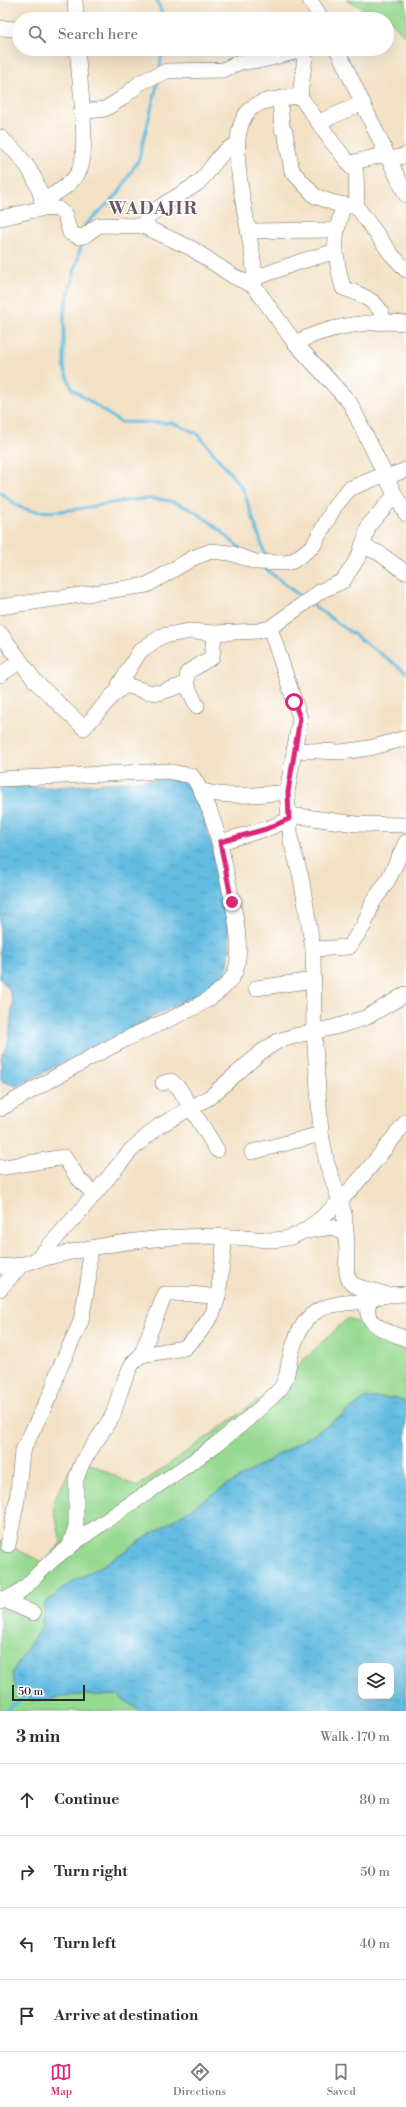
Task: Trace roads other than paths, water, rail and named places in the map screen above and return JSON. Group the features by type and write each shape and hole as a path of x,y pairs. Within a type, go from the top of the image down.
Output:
{"street":[{"path":"75,0 76,12"},
{"path":"310,0 318,12"},
{"path":"0,28 12,29"},
{"path":"0,218 24,214 43,204 69,184 80,169 84,133 78,56"},
{"path":"82,112 105,109 118,102 141,82 167,71 223,70 240,62 263,60 279,56"},
{"path":"305,56 300,96 356,172 358,180 351,206 335,230 336,252 343,288 366,297 382,313 383,321"},
{"path":"340,56 406,195"},
{"path":"300,96 263,102 253,107 240,126 237,145 240,191 249,231 254,282 295,343 350,403 395,495 406,514"},
{"path":"280,99 282,129 285,132 292,171 315,196 351,206 392,256 406,270"},
{"path":"320,122 363,103"},
{"path":"0,137 9,144 30,168 36,180 43,204"},
{"path":"143,226 151,214 198,182 227,149 237,145"},
{"path":"351,167 356,162 406,155"},
{"path":"43,204 61,211 70,232 79,237 84,236 94,226 99,225 143,226 191,248 232,276 254,282 299,262 336,252"},
{"path":"249,231 335,230"},
{"path":"295,343 333,329 383,321 406,323"},
{"path":"0,607 147,585 193,558 211,551 230,553 256,562 285,563 293,561 313,546 341,496 348,489 406,470"},
{"path":"119,688 119,685 140,651 162,636 190,631 214,633 258,632 270,628 321,590 343,581 363,546 369,525 395,495"},
{"path":"363,546 379,553 405,572"},
{"path":"270,628 300,718 288,792 289,819 291,840 301,877 313,950 314,1031 321,1134 327,1164 344,1212 347,1242 347,1276 349,1281 355,1285 386,1295"},
{"path":"0,633 19,662 35,681 84,728 119,688 125,685 149,692 159,693 186,684"},
{"path":"197,706 186,684 188,672 212,657 214,633"},
{"path":"0,675 19,662"},
{"path":"294,750 341,752 370,748 406,738"},
{"path":"0,779 167,771 192,776 202,791 220,842 230,890 238,958 235,972 230,983 219,992 197,1005 125,1039 0,1109"},
{"path":"202,791 214,794 288,792"},
{"path":"220,842 266,829 299,816 356,824 406,825"},
{"path":"313,950 349,947 364,925 373,902 388,880 406,842"},
{"path":"256,988 314,980"},
{"path":"36,1260 131,1150 158,1126 190,1107 210,1098 261,1052 278,1041 365,1018 406,994"},
{"path":"163,1083 171,1081 179,1088 217,1150"},
{"path":"300,1233 340,1200 360,1179 406,1122"},
{"path":"252,1152 321,1134"},
{"path":"0,1168 64,1157 78,1178 94,1194"},
{"path":"0,1267 21,1265 36,1260 89,1248 183,1237 225,1237 275,1240 321,1228 332,1227 343,1232 347,1242"},
{"path":"141,1355 184,1348 197,1336 212,1315 218,1297 225,1237"},
{"path":"8,1545 17,1500 22,1452 52,1389 57,1374 81,1322 89,1276 89,1248"},
{"path":"0,1289 21,1265"},
{"path":"69,1548 76,1526 76,1479 82,1463 113,1415 122,1386 132,1364 141,1355 165,1294 191,1294 218,1297"},
{"path":"1,1600 18,1592 33,1580 47,1565 69,1548 230,1435 281,1389 294,1345 305,1322 315,1310 341,1302 370,1301 376,1297 386,1295 406,1294"},
{"path":"370,1301 368,1315 374,1324 406,1339"},
{"path":"1,1600 34,1613"}],"water":[{"path":"163,779 180,780 187,783 196,790 198,796 218,869 227,917 230,939 229,958 226,971 217,982 196,995 17,1086 1,1081 1,1058 8,1042 13,1003 9,989 0,979 0,787 54,787"},
{"path":"367,1398 395,1398 406,1403 406,1711 138,1711 138,1709 117,1695 69,1695 52,1699 31,1701 15,1687 12,1673 41,1627 45,1603 72,1582 105,1564 226,1486 328,1425"}],"waterway":[{"path":"157,0 161,12"},
{"path":"160,69 161,56"},
{"path":"85,229 85,225 118,194 139,159 158,81"},
{"path":"82,242 64,311 64,368 72,389 120,422 173,423 198,434 243,489 266,557"},
{"path":"0,492 19,507 40,511 80,509 122,501 143,499 162,500 179,504 197,513 213,524 243,551"},
{"path":"264,568 304,599"},
{"path":"310,603 406,672"},
{"path":"5,1711 25,1697"}],"district":[{"name":"WADAJIR","path":"153,208"}]}
